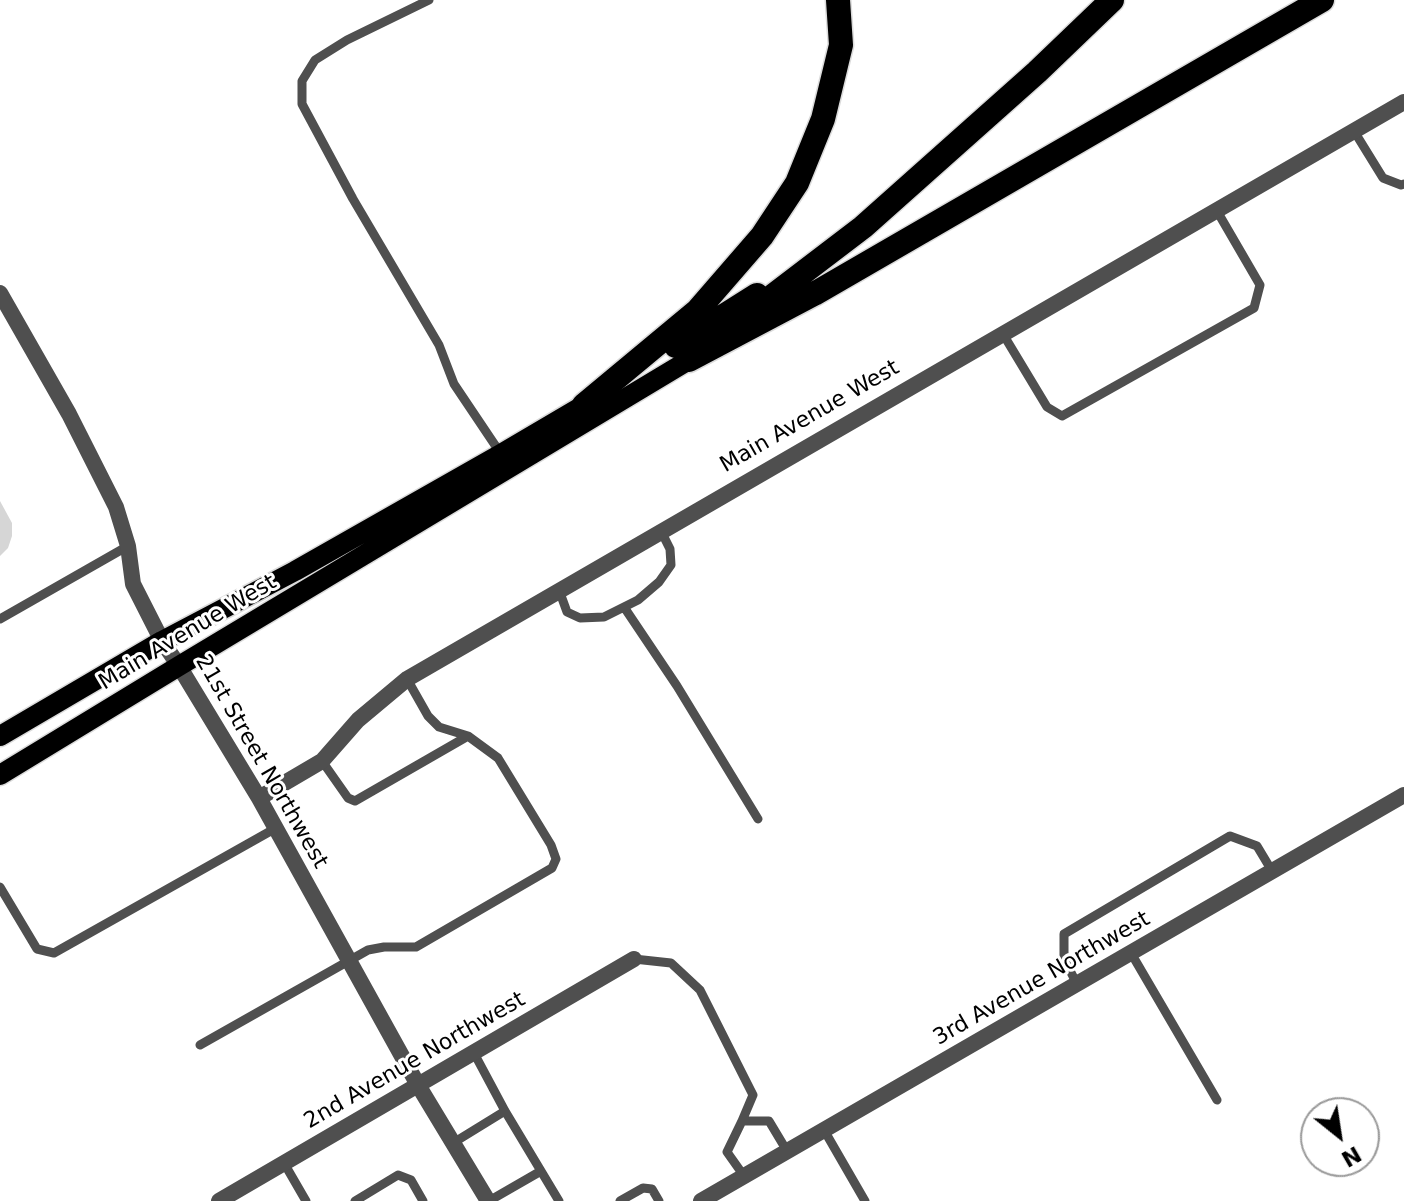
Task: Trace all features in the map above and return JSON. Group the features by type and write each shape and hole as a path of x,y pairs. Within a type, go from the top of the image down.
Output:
{"highway":[{"path":"584,405 697,311 762,236 797,183 823,119 841,45 838,0"},
{"path":"689,360 863,227 1037,72 1112,0"},
{"path":"689,360 814,294 1322,0"},
{"path":"584,405 863,227"}],"main road":[{"name":"Main Avenue West","path":"0,775 689,360"},
{"name":"Main Avenue West","path":"0,736 162,641 295,571 584,405"}],"street":[{"name":"Main Avenue West","path":"259,798 322,761 358,720 407,679 1404,102"},
{"name":"21st Street Northwest","path":"0,293 69,414 116,507 128,546 133,584 162,641 259,798 418,1085 489,1201"},
{"path":"0,328 15,319"},
{"name":"3rd Avenue Northwest","path":"701,1201 1404,795"},
{"name":"2nd Avenue Northwest","path":"219,1201 634,959"}],"lane":[{"path":"429,0 347,40 315,60 302,81 302,104 353,199 439,345 454,384 501,454"},
{"path":"1354,131 1383,178 1404,184"},
{"path":"1003,334 1047,407 1062,416 1254,308 1260,285 1217,211"},
{"path":"559,590 567,612 580,618 604,617 638,600 659,582 671,565 670,549 661,531"},
{"path":"0,619 128,546"},
{"path":"624,607 677,686 758,819"},
{"path":"200,1045 368,950 416,947 552,868 556,859 551,845 498,758 468,736 439,727 428,716 407,679"},
{"path":"322,761 348,798 355,801 468,736"},
{"path":"0,887 37,949 54,953 276,828"},
{"path":"1077,984 1064,959 1064,934 1230,836 1257,846 1272,871"},
{"path":"1131,953 1217,1100"},
{"path":"634,959 671,963 700,990 753,1095 727,1152 744,1176"},
{"path":"474,1053 559,1201"},
{"path":"453,1143 505,1111"},
{"path":"742,1121 769,1121 787,1151"},
{"path":"824,1130 865,1201"},
{"path":"284,1163 306,1201"},
{"path":"489,1201 541,1171"},
{"path":"355,1201 398,1175 411,1180 423,1201"},
{"path":"620,1201 643,1188 652,1189 659,1201"}],"shaded area":[{"path":"0,501 12,523 12,536 8,548 0,556"}]}
